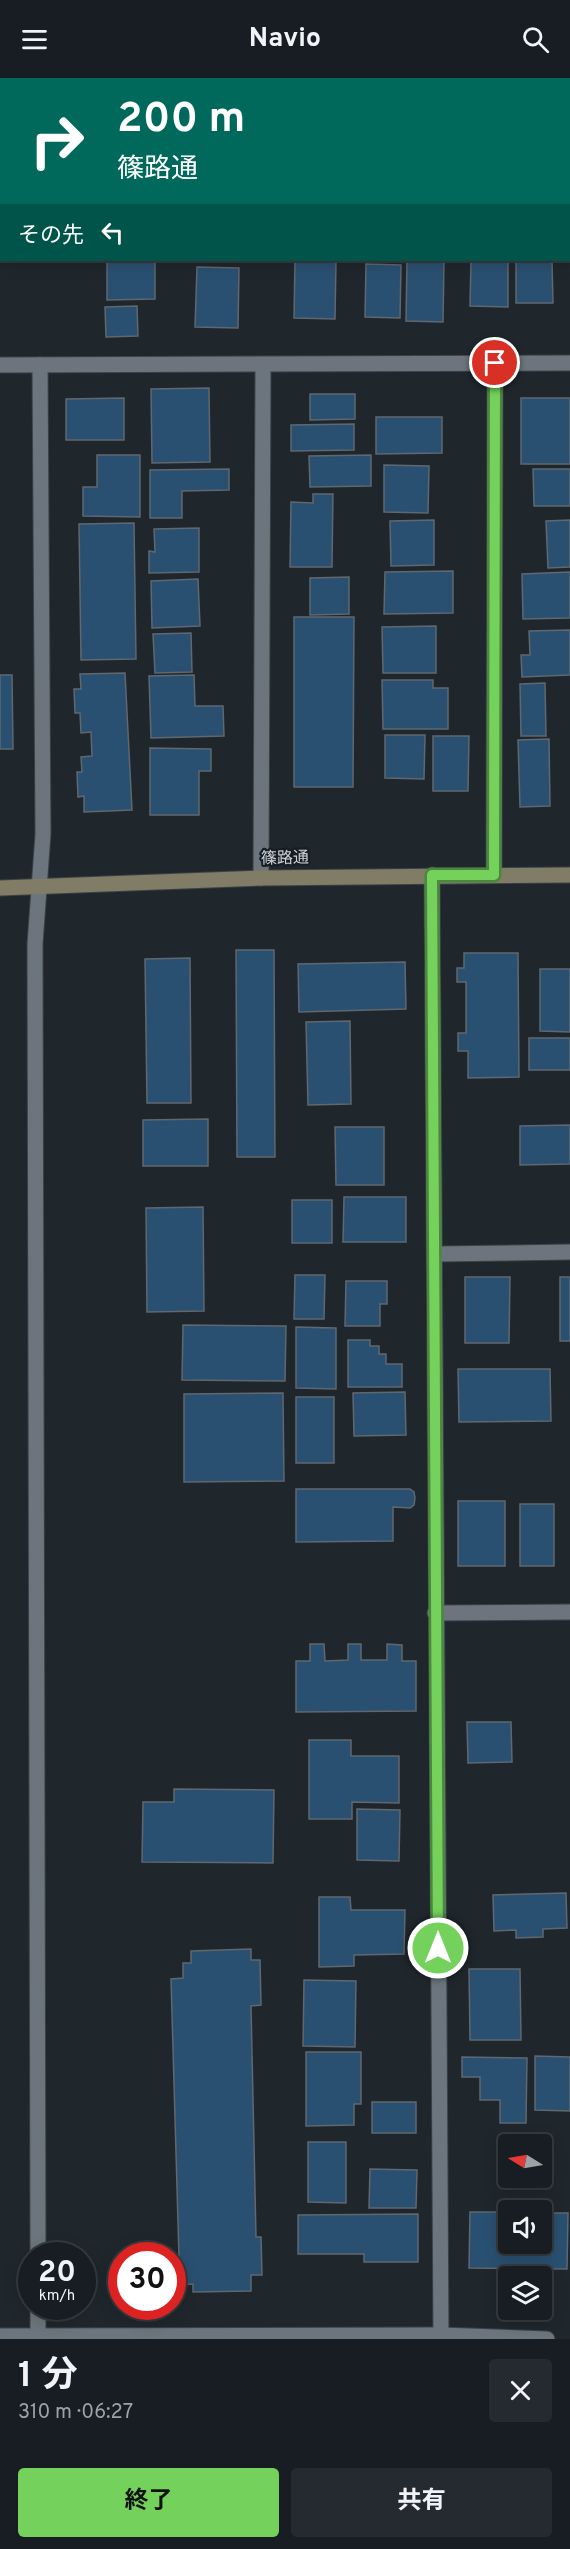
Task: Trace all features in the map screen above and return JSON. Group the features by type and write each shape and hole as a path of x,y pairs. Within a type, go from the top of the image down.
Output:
{"street":[{"path":"494,875 495,363"},
{"path":"0,365 263,366 570,363"},
{"path":"38,2242 36,944 44,834 40,365"},
{"path":"261,878 263,366"},
{"path":"432,875 441,2337"},
{"name":"篠路通","path":"0,888 261,878 570,875"},
{"path":"436,1254 570,1252"},
{"path":"435,1613 570,1612"},
{"path":"38,2320 38,2337"},
{"path":"0,2336 547,2339"}],"building":[{"path":"107,261 155,261 155,299 107,300"},
{"path":"295,261 336,261 335,319 294,318"},
{"path":"407,261 444,261 443,322 406,321"},
{"path":"471,261 508,261 508,307 470,306"},
{"path":"516,261 552,261 553,303 516,303"},
{"path":"366,264 401,265 400,318 365,317"},
{"path":"197,267 239,268 238,328 195,327"},
{"path":"137,306 138,336 106,337 105,307"},
{"path":"209,388 210,462 152,463 151,389"},
{"path":"310,394 355,394 355,419 310,420"},
{"path":"124,398 124,440 66,440 66,399"},
{"path":"521,398 570,398 570,464 521,464"},
{"path":"376,417 442,417 442,453 376,454"},
{"path":"354,424 354,450 291,451 291,425"},
{"path":"97,455 140,455 140,517 83,516 83,487 97,487"},
{"path":"371,455 371,486 310,487 309,456"},
{"path":"384,465 429,466 428,513 384,512"},
{"path":"229,469 229,490 182,491 182,518 150,518 150,470"},
{"path":"533,469 570,469 570,506 534,506"},
{"path":"313,494 333,494 332,567 290,567 291,502 313,503"},
{"path":"434,520 434,565 391,566 390,521"},
{"path":"570,520 570,567 548,568 546,521"},
{"path":"134,523 136,659 81,660 79,524"},
{"path":"199,528 199,572 149,573 149,551 155,552 154,529"},
{"path":"453,571 453,613 384,614 385,572"},
{"path":"570,572 570,618 523,619 522,574"},
{"path":"349,577 349,614 310,615 310,578"},
{"path":"198,579 200,626 152,628 151,581"},
{"path":"294,617 354,617 353,787 294,787"},
{"path":"436,626 436,673 383,673 382,627"},
{"path":"570,630 570,675 522,677 521,655 530,655 529,631"},
{"path":"191,633 192,672 155,673 153,634"},
{"path":"125,673 132,810 84,812 84,796 78,797 77,772 82,772 81,757 92,756 91,732 81,733 80,713 75,713 74,689 81,689 80,674"},
{"path":"0,675 12,675 13,749 0,749"},
{"path":"194,675 195,706 223,706 224,736 151,738 149,676"},
{"path":"382,680 433,680 433,688 448,688 448,729 383,729"},
{"path":"545,683 546,736 521,736 520,684"},
{"path":"385,735 425,735 424,779 385,778"},
{"path":"433,736 469,736 468,791 433,791"},
{"path":"549,739 550,806 520,807 518,740"},
{"path":"150,748 211,749 211,771 199,771 199,815 150,815"},
{"path":"236,950 274,950 275,1157 237,1157"},
{"path":"464,953 518,953 519,1077 468,1078 468,1051 458,1051 458,1033 466,1033 466,982 457,982 457,968 464,968"},
{"path":"190,958 191,1103 147,1103 145,959"},
{"path":"405,962 406,1009 299,1012 298,964"},
{"path":"540,969 570,969 570,1032 540,1031"},
{"path":"350,1021 351,1104 308,1105 306,1022"},
{"path":"529,1038 570,1038 570,1070 529,1070"},
{"path":"208,1119 208,1166 143,1166 143,1120"},
{"path":"570,1125 570,1164 520,1165 520,1126"},
{"path":"335,1127 384,1127 384,1185 336,1185"},
{"path":"344,1197 406,1197 406,1242 343,1242"},
{"path":"292,1200 332,1200 332,1243 292,1243"},
{"path":"203,1207 204,1311 147,1312 146,1208"},
{"path":"295,1275 325,1275 324,1319 294,1319"},
{"path":"465,1277 510,1277 509,1343 465,1343"},
{"path":"560,1277 570,1277 570,1341 560,1341"},
{"path":"346,1281 387,1281 387,1304 380,1304 380,1326 345,1326"},
{"path":"183,1325 286,1326 285,1381 182,1380"},
{"path":"296,1327 336,1328 336,1389 296,1388"},
{"path":"348,1340 370,1340 370,1346 379,1346 379,1354 386,1354 386,1364 402,1364 402,1387 348,1387"},
{"path":"458,1369 550,1369 551,1421 459,1422"},
{"path":"405,1392 406,1435 354,1436 353,1393"},
{"path":"283,1393 284,1481 184,1482 184,1394"},
{"path":"296,1397 334,1397 334,1463 296,1463"},
{"path":"296,1489 410,1489 414,1492 415,1498 414,1505 410,1508 393,1507 393,1541 296,1542"},
{"path":"458,1501 505,1501 505,1566 458,1566"},
{"path":"520,1504 554,1504 554,1566 520,1566"},
{"path":"310,1644 324,1644 325,1661 348,1660 348,1644 361,1644 361,1660 387,1660 387,1644 402,1645 402,1661 416,1661 416,1711 296,1712 296,1661 310,1661"},
{"path":"467,1722 511,1722 512,1762 468,1763"},
{"path":"309,1740 351,1740 351,1756 399,1756 399,1803 352,1802 352,1819 309,1819"},
{"path":"174,1789 274,1790 273,1863 142,1862 143,1802 174,1802"},
{"path":"357,1809 400,1810 399,1861 357,1860"},
{"path":"566,1893 567,1928 543,1929 543,1937 516,1938 516,1930 494,1931 493,1895"},
{"path":"319,1897 350,1897 351,1910 405,1910 404,1954 354,1955 354,1966 319,1967"},
{"path":"251,1949 251,1960 260,1960 261,2005 251,2006 256,2237 261,2237 262,2275 251,2275 251,2291 193,2292 193,2284 186,2284 186,2242 179,2242 171,1979 183,1978 183,1963 191,1963 191,1951"},
{"path":"469,1969 520,1969 521,2040 470,2040"},
{"path":"304,1980 356,1981 355,2047 303,2046"},
{"path":"306,2052 361,2052 361,2104 354,2104 354,2125 306,2126"},
{"path":"535,2056 570,2057 570,2111 535,2110"},
{"path":"462,2057 527,2058 526,2123 500,2123 500,2100 480,2100 480,2077 462,2077"},
{"path":"372,2102 416,2102 416,2133 372,2133"},
{"path":"308,2142 346,2142 346,2203 308,2202"},
{"path":"370,2169 417,2170 416,2208 369,2208"},
{"path":"470,2212 498,2212 498,2254 552,2254 552,2213 568,2213 567,2269 552,2269 552,2266 469,2268"},
{"path":"418,2214 418,2262 364,2262 364,2254 298,2254 298,2215"}],"route":[{"path":"438,1948 435,1613 436,1254 432,875 494,875 495,363"}]}
